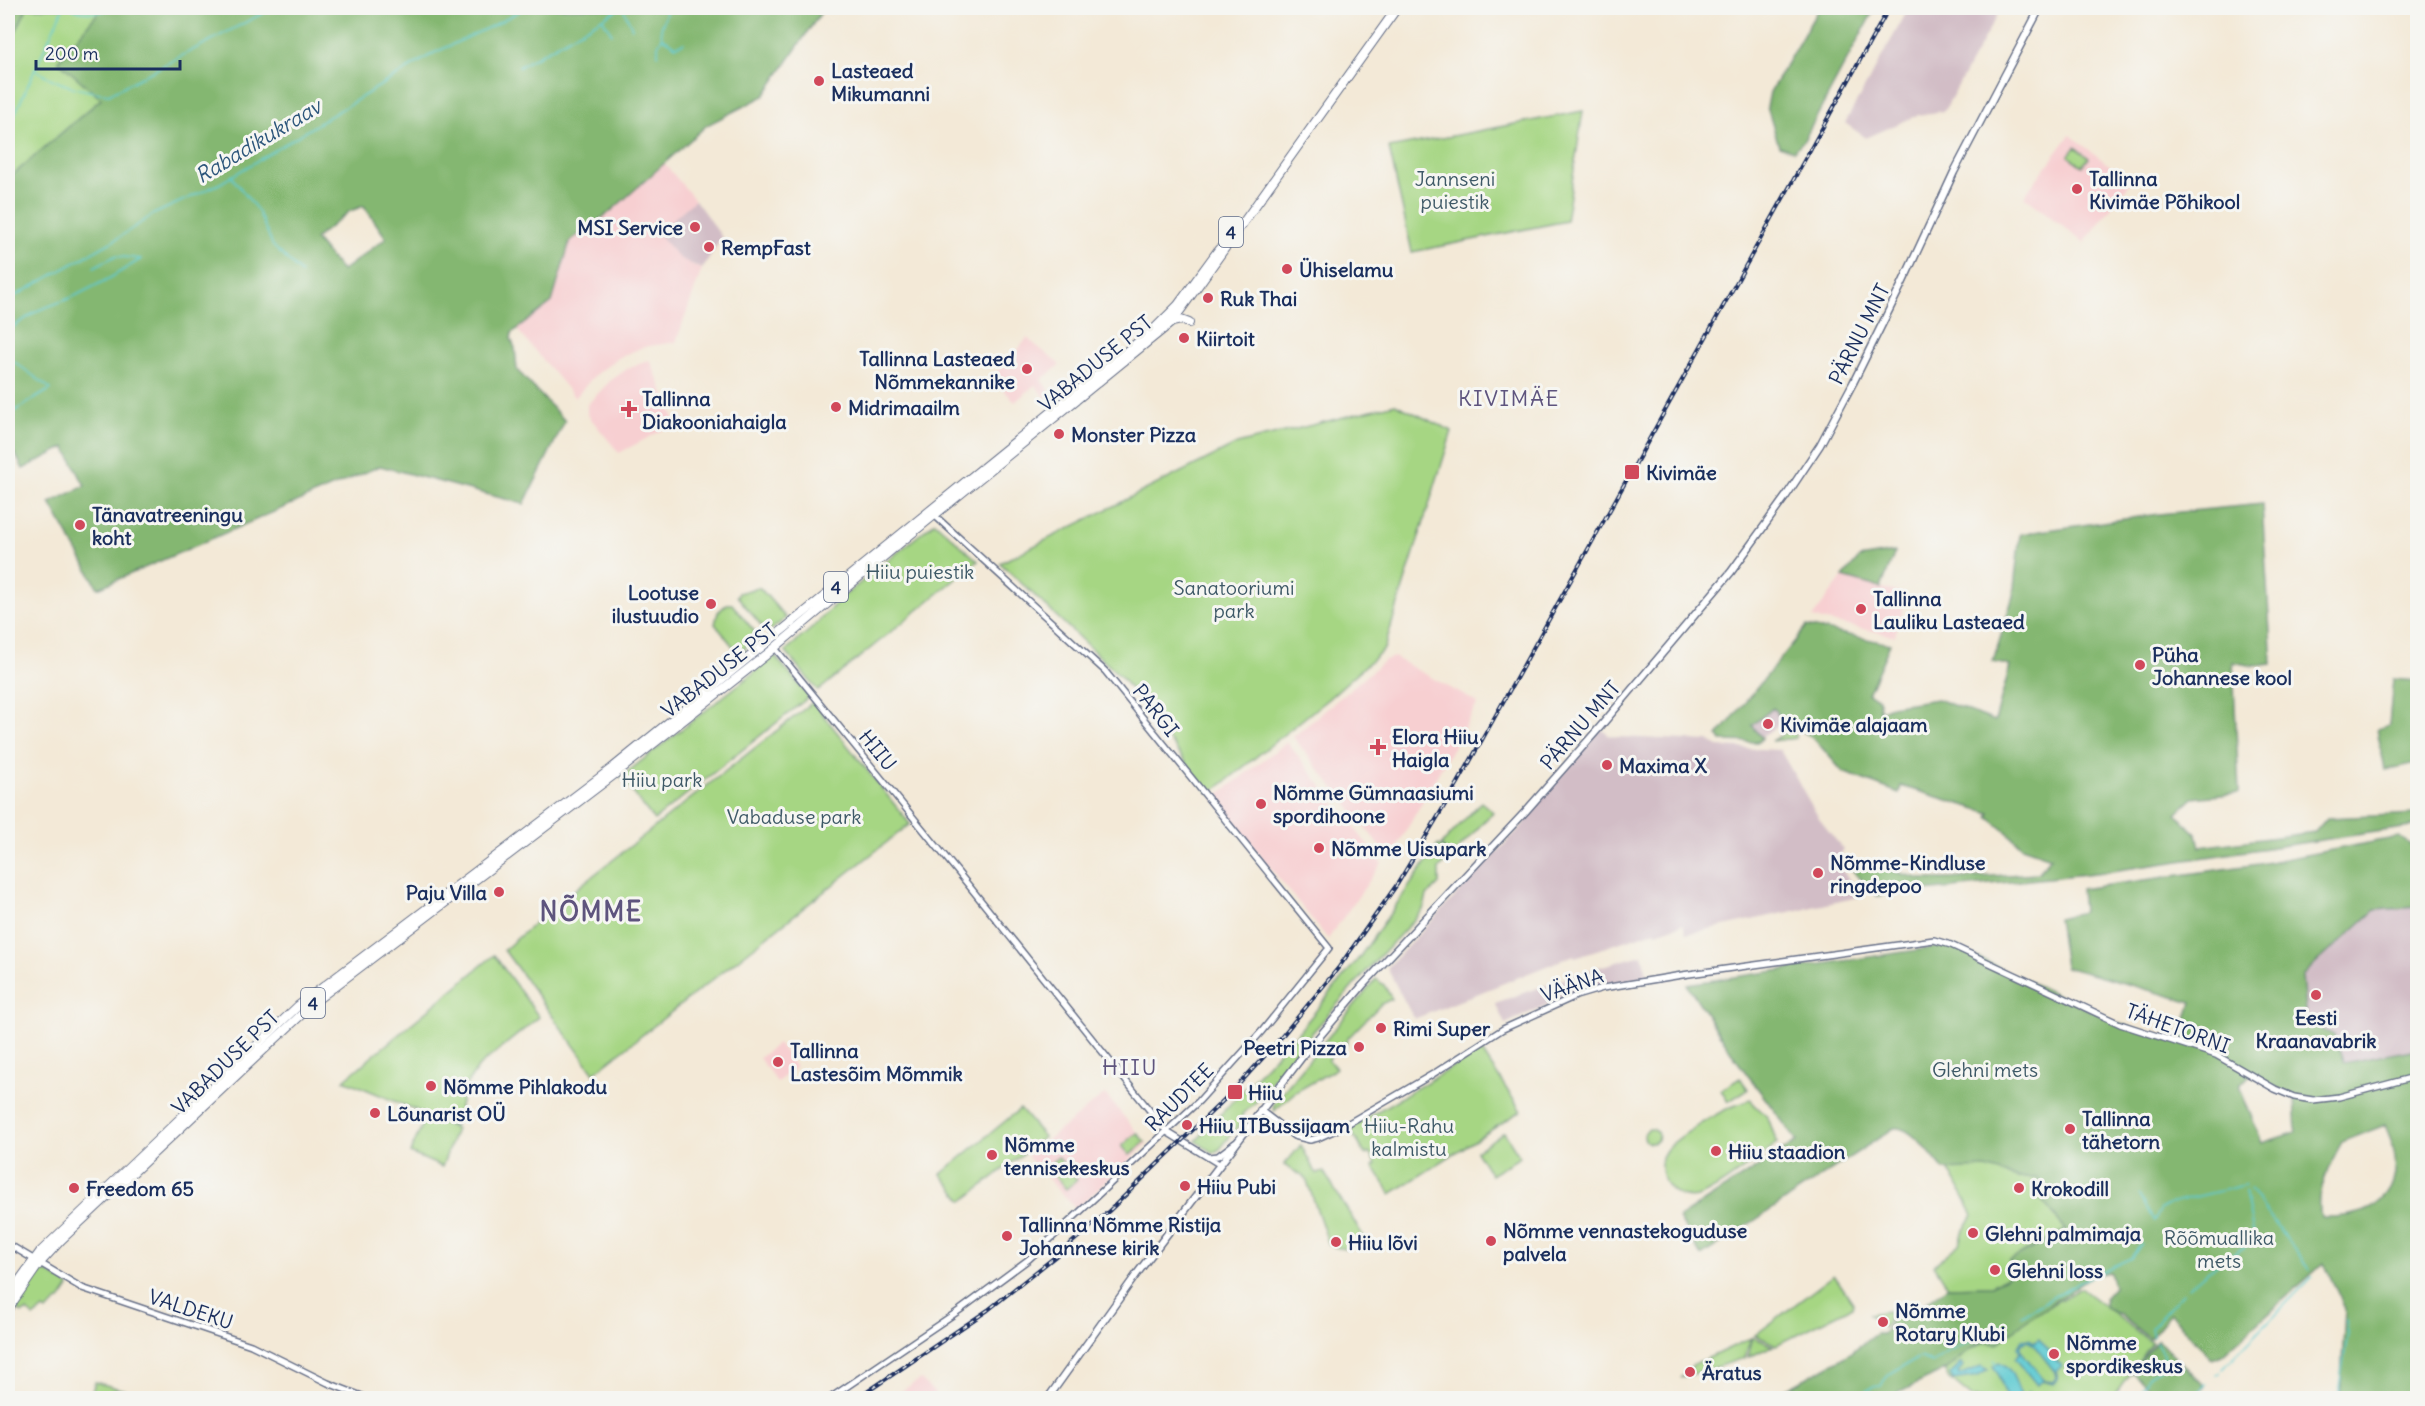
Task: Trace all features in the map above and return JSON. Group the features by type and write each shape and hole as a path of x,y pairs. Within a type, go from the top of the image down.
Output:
{"highway":[{"name":"VABADUSE PST","path":"8,1309 36,1262 318,999 615,774 775,648 932,513 1154,329 1178,305 1391,8"},
{"name":"VABADUSE PST","path":"8,1296 36,1262 298,1006 611,769 1172,322 1397,8"},
{"path":"1172,322 1181,320 1190,323"}],"main road":[{"name":"PÄRNU MNT","path":"1048,1398 1136,1275 1260,1110 1363,985 1526,812 1731,572 1820,445 1894,302 1954,172 2040,8"}],"street":[{"name":"PARGI","path":"932,513 1105,671 1329,948"},
{"name":"HIIU","path":"775,648 1167,1132 1220,1164"},
{"name":"VÄÄNA","path":"1260,1110 1294,1136 1310,1140 1318,1138 1424,1079 1503,1029 1576,996 1604,987 1934,940"},
{"name":"TÄHETORNI","path":"1934,940 1951,945 2120,1024 2216,1055 2275,1089 2294,1097 2313,1100 2339,1097 2418,1076"},
{"name":"RAUDTEE","path":"830,1398 960,1310 1029,1259 1199,1101 1329,948"},
{"path":"1208,1157 1218,1156 1235,1143"},
{"name":"VALDEKU","path":"8,1244 73,1283 97,1294 251,1345 328,1383 367,1398"}],"shaded area":[{"path":"1909,8 2001,8 1944,111 1918,115 1866,138 1845,123"},
{"name":"Tallinna Kivimäe Põhikool","path":"2070,135 2131,182 2084,243 2024,196"},
{"path":"664,163 695,200 658,233 695,267 702,269 676,342 643,347 618,358 594,376 575,398 481,287"},
{"path":"695,200 722,237 702,269 679,258 657,233"},
{"name":"Tallinna Lasteaed Nõmmekannike","path":"1027,338 1060,365 1041,380 1057,400 1051,405 1035,385 1015,402 991,377 1012,358"},
{"name":"Tallinna Diakooniahaigla","path":"650,360 676,423 619,453 587,414 587,405 610,381 627,369"},
{"name":"Tallinna Lauliku Lasteaed","path":"1843,577 1907,595 1895,636 1812,618"},
{"name":"Elora Hiiu Haigla","path":"1394,657 1478,703 1394,852 1388,856 1293,737 1385,660"},
{"path":"1773,708 1784,721 1761,737 1752,725"},
{"path":"1600,727 1608,735 1617,737 1709,741 1718,747 1780,750 1820,820 1843,849 1834,861 1864,896 1686,934 1683,924 1656,933 1655,931 1575,957 1574,955 1414,1019 1387,968 1522,826 1545,791"},
{"path":"1287,742 1382,863 1328,939 1214,798"},
{"path":"2417,907 2417,1049 2344,1063 2334,1035 2306,1022 2302,976 2375,910"},
{"path":"1642,955 1648,977 1604,984 1575,992 1505,1024 1495,1003 1595,968"},
{"name":"Tallinna Lastesõim Mõmmik","path":"778,1043 796,1067 777,1082 759,1058"},
{"path":"1105,1094 1147,1144 1076,1209 1027,1156"},
{"path":"920,1379 940,1398 891,1398"}],"green space":[{"path":"8,8 27,8 8,48"},
{"path":"27,8 98,8 101,99 8,179 8,48"},
{"path":"98,8 824,8 764,96 707,125 610,212 570,241 552,302 512,333 517,370 565,421 524,504 380,466 98,588 50,503 85,486 65,447 23,469 15,453 8,456 8,179 101,99 58,61 97,14","holes":["364,206 386,238 342,271 315,239 350,211"]},
{"path":"1819,8 1875,8 1804,140 1794,151 1779,146 1767,107 1770,92"},
{"name":"Jannseni puiestik","path":"1583,111 1566,221 1412,252 1389,148"},
{"path":"2075,147 2089,158 2082,166 2068,156"},
{"name":"Sanatooriumi park","path":"1395,404 1452,431 1384,649 1328,699 1210,794 1122,678 1000,563 1237,444"},
{"path":"2262,504 2272,664 2253,666 2233,662 2239,793 2193,798 2176,814 2197,834 2200,847 2315,832 2327,818 2417,814 2417,826 2105,872 1877,896 1853,871 1865,863 1921,879 1946,879 2038,873 2051,857 2022,847 1988,817 1990,813 1901,786 1899,793 1843,772 1816,741 1798,728 1786,724 1773,708 1752,725 1762,738 1759,742 1721,741 1718,736 1807,626 1890,644 1868,694 1879,698 1879,711 1891,706 1937,699 1995,721 2010,666 1993,662 2013,596 2020,534 2159,514"},
{"name":"Hiiu puiestik","path":"935,522 978,561 818,691 785,651 811,629 839,600"},
{"path":"1895,552 1881,588 1843,577 1859,558"},
{"path":"760,588 786,618 772,629 765,630 737,596 739,593"},
{"path":"727,604 732,604 760,638 750,647 748,645 744,648 746,651 740,655 715,624 718,612"},
{"name":"Hiiu park","path":"775,656 809,697 654,820 621,777"},
{"path":"2393,679 2417,681 2417,763 2385,770 2377,729 2389,725"},
{"name":"Vabaduse park","path":"813,702 910,824 594,1073 504,950 547,912"},
{"path":"1787,732 1795,734 1796,738 1771,741"},
{"path":"1481,802 1493,812 1452,856 1441,845"},
{"name":"Glehni mets","path":"2399,837 2417,849 2417,907 2375,910 2302,976 2306,1022 2334,1035 2344,1063 2417,1049 2417,1398 2340,1398 2345,1309 2324,1263 2222,1355 2212,1359 2170,1314 2150,1339 2120,1315 2105,1308 2105,1297 2114,1287 2110,1272 2093,1275 1997,1344 1980,1342 1947,1369 1888,1398 1769,1398 1841,1359 1876,1334 1883,1334 1889,1326 1893,1313 1901,1321 1948,1287 1992,1286 2014,1272 2009,1261 2066,1230 2040,1198 2051,1190 2036,1178 2018,1178 1986,1168 1944,1170 1914,1137 1901,1128 1894,1128 1701,1256 1679,1218 1797,1141 1735,1058 1687,984 1951,945 2120,1024 2180,1043 2192,1002 2065,967 2058,918 2083,912 2081,889 2259,864","holes":["2250,1075 2294,1097 2296,1132 2262,1143 2239,1086","2385,1125 2393,1146 2395,1165 2393,1181 2387,1194 2376,1205 2361,1212 2321,1217 2322,1188 2328,1168 2342,1142"]},
{"path":"1438,845 1451,856 1439,869 1439,884 1427,896 1423,910 1284,1065 1254,1104 1242,1114 1243,1120 1220,1149 1213,1153 1196,1141 1283,1047 1287,1046 1359,958"},
{"path":"494,955 539,1017 479,1066 466,1085 454,1126 344,1080"},
{"path":"1376,979 1384,985 1392,999 1381,1004 1347,1039 1346,1045 1343,1042 1328,1060 1336,1068 1294,1093 1274,1111 1273,1106 1277,1099"},
{"name":"Hiiu-Rahu kalmistu","path":"1481,1050 1521,1111 1391,1194 1373,1166 1376,1164 1369,1153 1366,1155 1349,1128"},
{"path":"1740,1078 1748,1089 1728,1102 1721,1090"},
{"name":"Hiiu staadion","path":"1750,1099 1767,1117 1778,1143 1705,1194 1688,1198 1672,1190 1662,1175 1662,1157 1667,1149 1706,1121"},
{"name":"Nõmme tennisekeskus","path":"1020,1109 1044,1137 963,1201 941,1174"},
{"path":"426,1116 456,1129 442,1167 410,1153"},
{"path":"1651,1129 1656,1131 1658,1136 1656,1141 1651,1143 1646,1141 1644,1136 1646,1131"},
{"path":"1504,1132 1520,1157 1491,1175 1476,1151"},
{"path":"1137,1133 1145,1142 1130,1155 1122,1146"},
{"path":"1301,1145 1316,1174 1324,1172 1365,1239 1352,1247 1345,1249 1329,1245 1306,1178 1284,1165"},
{"path":"1058,1157 1077,1180 1066,1189 1047,1166"},
{"path":"1978,1167 1995,1169 2018,1178 2036,1178 2051,1190 2049,1193 2066,1230 2010,1261 2014,1272 1992,1286 1948,1287 1934,1265 1959,1244 1962,1233 1973,1215 1947,1169"},
{"path":"45,1271 69,1287 61,1299 46,1311 43,1309 34,1317 27,1311 22,1313 15,1308 39,1273"},
{"path":"1834,1275 1853,1303 1852,1307 1776,1345 1755,1335"},
{"name":"Nõmme spordikeskus","path":"2081,1288 2152,1343 2113,1398 1973,1398 1950,1379 1943,1365"},
{"path":"1890,1312 1887,1324 1883,1328 1869,1314"},
{"path":"1753,1337 1773,1346 1748,1357"},
{"path":"1751,1338 1745,1358 1680,1378 1693,1365"},
{"path":"2157,1340 2205,1386 2192,1398 2158,1398 2132,1372"},
{"path":"95,1382 153,1398 90,1398"}],"water":[{"path":"2039,1338 2061,1366 2056,1370 2058,1379 2053,1384 2043,1381 2037,1385 2015,1358 2020,1353 2018,1347 2022,1340 2029,1339 2034,1342","holes":["2027,1341 2033,1344 2055,1372 2056,1378 2053,1382 2045,1381 2021,1351 2021,1344"]},
{"path":"1999,1362 2011,1372 2022,1398 2006,1398 2000,1377 1993,1366"},
{"path":"1961,1363 1963,1366 1958,1372 1959,1375 1981,1366 1988,1370 1978,1376 1953,1380 1951,1373"},
{"path":"2028,1392 2032,1398 2022,1398"}],"waterway":[{"path":"8,129 63,8"},
{"path":"71,8 91,12 111,8"},
{"path":"35,69 70,86 109,94 273,8"},
{"name":"Rabadikukraav","path":"8,300 115,240 154,214 219,184 432,54 525,8"},
{"path":"519,67 620,8"},
{"path":"623,8 632,28"},
{"path":"658,55 658,45 662,38 661,29 666,14 665,8"},
{"path":"602,18 612,34"},
{"path":"663,38 676,46 684,43"},
{"path":"231,176 258,211 273,246 301,273"},
{"path":"8,330 39,310 73,297 141,259 115,256 94,267"},
{"path":"8,357 51,389 8,415"},
{"path":"2139,1194 2154,1221 2161,1209 2174,1202 2245,1185"},
{"path":"2250,1189 2310,1271"},
{"path":"2188,1288 2209,1270 2255,1240 2245,1191"},
{"path":"2021,1316 2077,1283 2131,1258 2141,1244"},
{"path":"2223,1368 2312,1277"},
{"path":"2153,1337 2151,1328 2183,1293"},
{"path":"2340,1398 2339,1387 2348,1333 2346,1320"},
{"path":"1855,1398 1872,1387 1881,1386 1892,1373 1918,1358 1932,1363 1946,1353 2001,1326"},
{"path":"2150,1398 2141,1390 2149,1375 2163,1367 2166,1360 2156,1342"},
{"path":"1993,1360 1996,1363"},
{"path":"2216,1375 2220,1372"},
{"path":"2191,1398 2206,1384"}],"railway":[{"path":"858,1398 988,1310 1109,1211 1232,1092 1339,967 1398,883 1458,783 1889,8"}],"place":[{"name":"Lasteaed Mikumanni","path":"819,81"},
{"name":"Tallinna Kivimäe Põhikool","path":"2077,189"},
{"name":"MSI Service","path":"695,227"},
{"name":"RempFast","path":"709,247"},
{"name":"Ühiselamu","path":"1287,269"},
{"name":"Ruk Thai","path":"1208,298"},
{"name":"Kiirtoit","path":"1184,338"},
{"name":"Tallinna Lasteaed Nõmmekannike","path":"1027,369"},
{"name":"Midrimaailm","path":"836,407"},
{"name":"Tallinna Diakooniahaigla","path":"629,409"},
{"name":"Monster Pizza","path":"1059,434"},
{"name":"Kivimäe","path":"1632,472"},
{"name":"Tänavatreeningu koht","path":"80,525"},
{"name":"Lootuse ilustuudio","path":"711,604"},
{"name":"Tallinna Lauliku Lasteaed","path":"1861,609"},
{"name":"Püha Johannese kool","path":"2140,665"},
{"name":"Kivimäe alajaam","path":"1768,724"},
{"name":"Elora Hiiu Haigla","path":"1378,747"},
{"name":"Maxima X","path":"1607,765"},
{"name":"Nõmme Gümnaasiumi spordihoone","path":"1261,804"},
{"name":"Nõmme Uisupark","path":"1319,848"},
{"name":"Nõmme-Kindluse ringdepoo","path":"1818,873"},
{"name":"Paju Villa","path":"499,892"},
{"name":"Eesti Kraanavabrik","path":"2316,995"},
{"name":"Rimi Super","path":"1381,1028"},
{"name":"Peetri Pizza","path":"1359,1047"},
{"name":"Tallinna Lastesõim Mõmmik","path":"778,1062"},
{"name":"Nõmme Pihlakodu","path":"431,1086"},
{"name":"Hiiu","path":"1235,1092"},
{"name":"Lõunarist OÜ","path":"375,1113"},
{"name":"Hiiu ITBussijaam","path":"1187,1125"},
{"name":"Tallinna tähetorn","path":"2070,1129"},
{"name":"Hiiu staadion","path":"1716,1151"},
{"name":"Nõmme tennisekeskus","path":"992,1155"},
{"name":"Hiiu Pubi","path":"1185,1186"},
{"name":"Freedom 65","path":"74,1188"},
{"name":"Krokodill","path":"2019,1188"},
{"name":"Glehni palmimaja","path":"1973,1233"},
{"name":"Tallinna Nõmme Ristija Johannese kirik","path":"1007,1236"},
{"name":"Nõmme vennastekoguduse palvela","path":"1491,1241"},
{"name":"Hiiu lõvi","path":"1336,1242"},
{"name":"Glehni loss","path":"1995,1270"},
{"name":"Nõmme Rotary Klubi","path":"1883,1322"},
{"name":"Nõmme spordikeskus","path":"2054,1354"},
{"name":"Äratus","path":"1690,1372"}],"district":[{"name":"KIVIMÄE","path":"1509,398"},
{"name":"NÕMME","path":"591,911"},
{"name":"HIIU","path":"1130,1067"}],"park label":[{"name":"Rõõmuallika mets","path":"2219,1248"}]}
